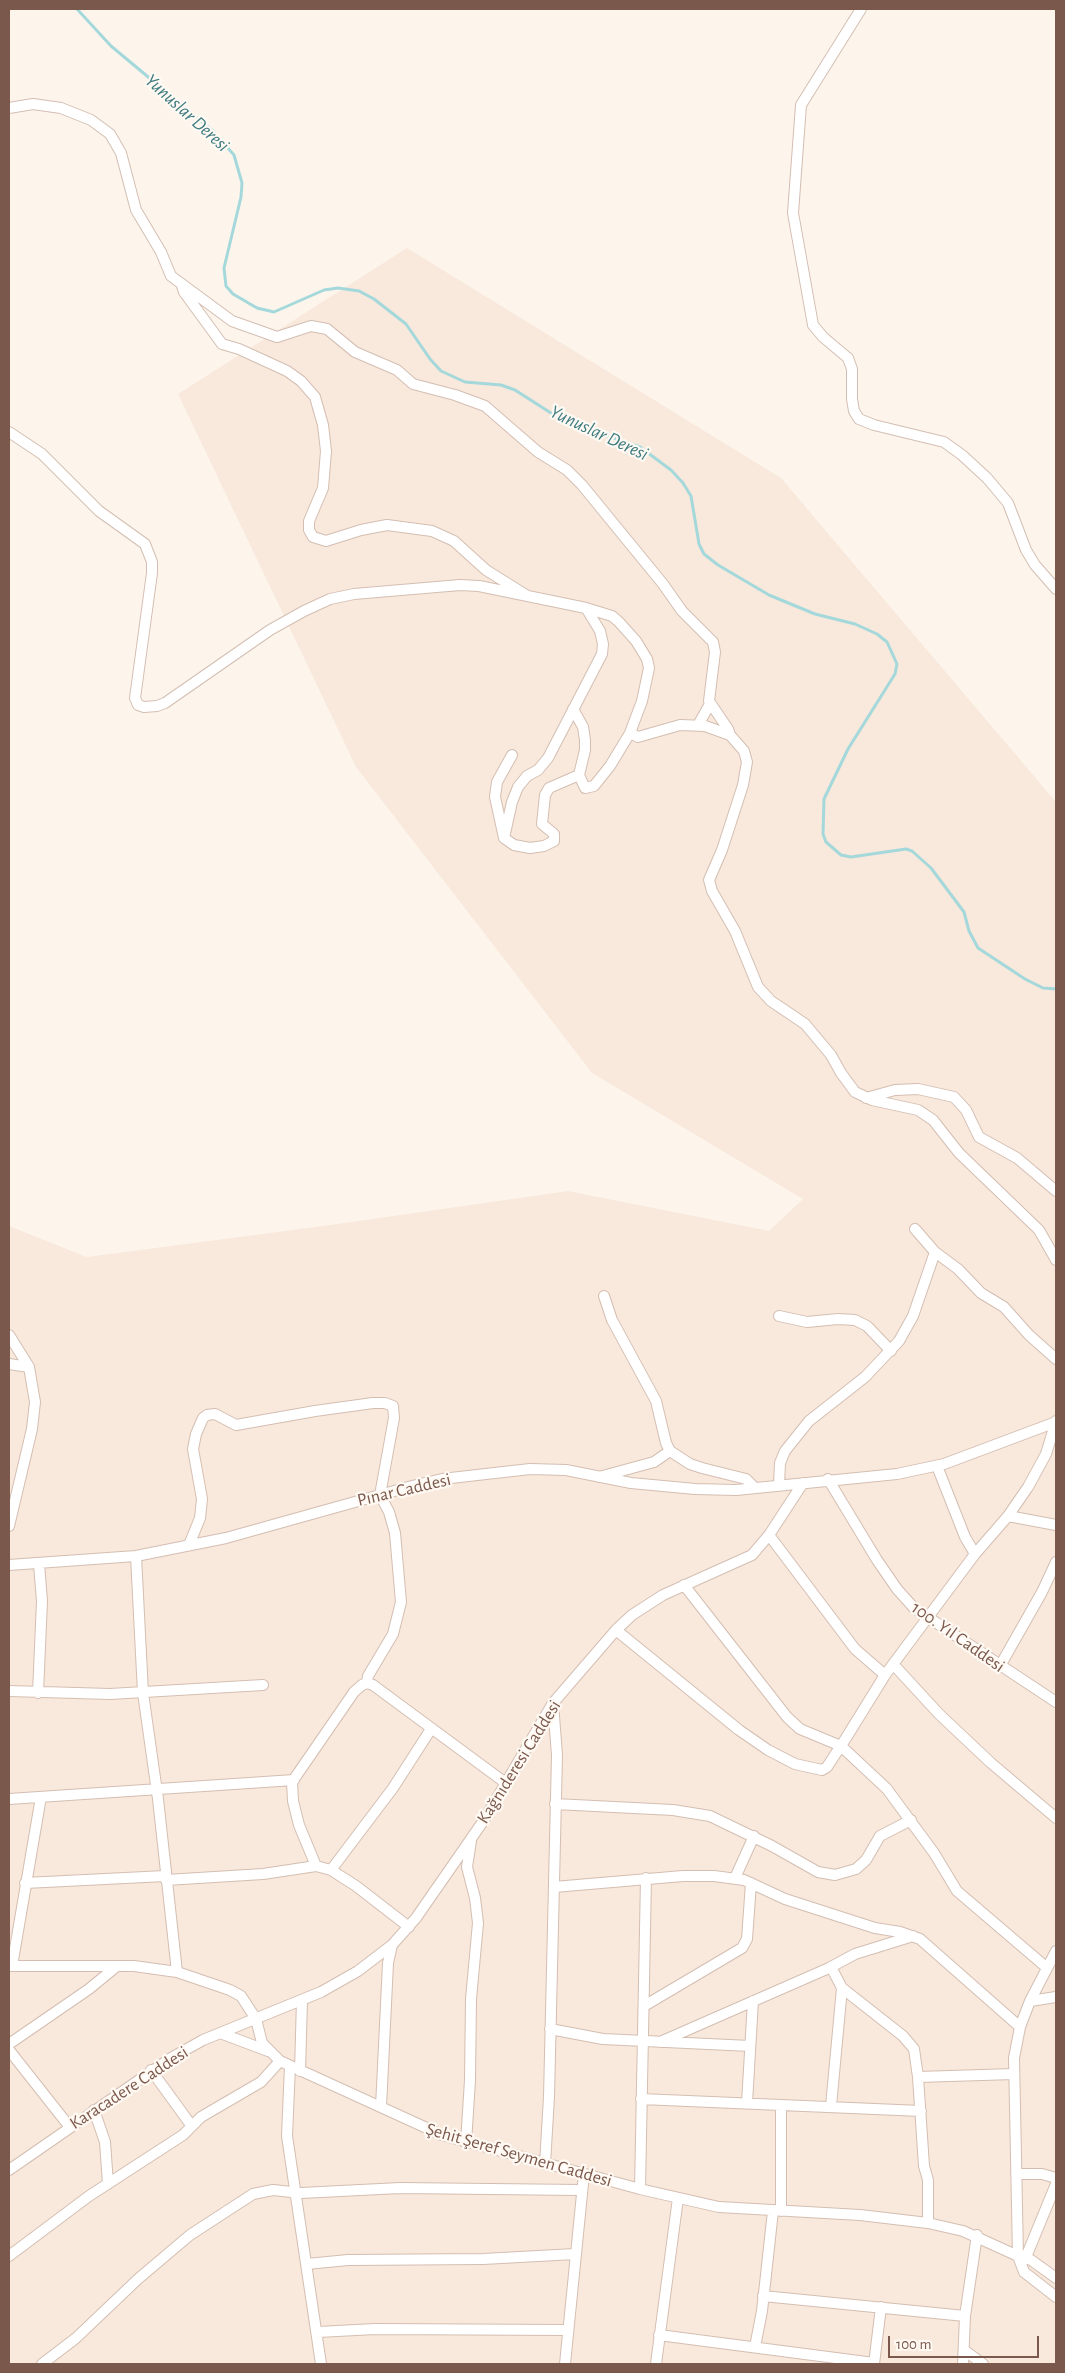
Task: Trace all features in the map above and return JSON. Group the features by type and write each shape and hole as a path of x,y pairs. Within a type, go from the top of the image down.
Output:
{"street":[{"path":"861,9 801,105 798,164 793,188 793,213 814,325 823,337 848,358 852,369 854,411 859,419 874,426 944,442 962,455 987,478 1008,503 1026,550 1035,565 1056,588"},
{"path":"9,108 33,104 61,108 91,120 110,134 121,153 136,210 161,252 167,269 182,286 232,321 256,328 271,337 285,336 311,326 327,329 354,352 398,370 413,384 461,397 492,411 538,452 573,476 663,584 682,611 713,642 716,652 708,696 710,704 728,729 730,735 744,751 746,771 725,843 710,876 712,891 735,931 758,987 771,1001 805,1024 831,1055 850,1088 866,1098 910,1108 933,1120 959,1153 1039,1230 1056,1260"},
{"path":"182,286 184,292 222,344 239,349 287,371 301,381 315,397 323,425 326,451 322,488 309,521 309,530 313,537 326,541 366,528 386,525 432,532 454,541 486,570 521,590 527,597"},
{"path":"9,432 42,454 98,511 145,544 152,562 152,573 134,698 138,705 144,707 158,706 165,703 270,630 330,599 354,594 460,585 479,586 586,608 612,616 619,622 636,641 647,659 649,668 646,688 630,733 610,766 594,786 585,788 578,776 586,750 585,740 583,727 573,709"},
{"path":"504,838 512,802 518,787 527,776 538,770 548,758 599,661 603,648 600,631 586,608"},
{"path":"698,725 710,704"},
{"path":"630,733 638,736 667,728 698,725 730,735"},
{"path":"504,838 494,791 512,755"},
{"path":"504,838 523,847 544,846 552,843 554,834 542,824 545,795 549,788 578,776"},
{"path":"866,1098 895,1090 918,1089 954,1097 966,1110 979,1136 1017,1158 1056,1191"},
{"path":"915,1229 935,1252 958,1269 981,1293 1004,1307 1029,1335 1056,1359"},
{"path":"780,1485 780,1463 785,1451 809,1421 865,1378 891,1350 913,1316 935,1252"},
{"path":"604,1296 612,1320 656,1401 666,1443 670,1451 690,1464 746,1479 755,1488"},
{"path":"779,1316 807,1322 838,1318 855,1320 867,1326 891,1350"},
{"path":"9,1335 29,1367 34,1391 35,1415 9,1526"},
{"path":"9,1364 29,1367"},
{"path":"189,1545 200,1518 202,1499 193,1449 196,1434 203,1418 207,1415 215,1414 236,1424 315,1410 373,1403 390,1404 395,1411 380,1494 390,1512 395,1533 401,1602 393,1634 368,1676 367,1683 354,1692 294,1780 293,1801 299,1825 316,1866"},
{"path":"616,1630 738,1730 768,1750 795,1764 822,1770 827,1767 841,1746 884,1675 975,1554 1008,1516 1037,1473 1046,1454 1056,1422"},
{"name":"Pınar Caddesi","path":"9,1564 38,1564 136,1556 235,1536 380,1494 442,1480 530,1469 566,1470 598,1477 675,1488 755,1488 828,1479 897,1474 937,1466 1056,1422"},
{"path":"598,1477 654,1462 670,1451"},
{"path":"937,1466 962,1529 975,1554"},
{"name":"100. Yıl Caddesi","path":"828,1479 897,1589 914,1608 1056,1702"},
{"name":"Kağnıderesi Caddesi","path":"256,2018 302,2000 358,1971 392,1945 409,1926 472,1838 507,1784 553,1703 616,1630 646,1605 684,1585 747,1558 760,1548 803,1483"},
{"path":"1008,1516 1056,1525"},
{"path":"769,1535 855,1649 884,1675"},
{"path":"136,1556 143,1693 177,1972"},
{"path":"1000,1666 1042,1592 1056,1562"},
{"path":"38,1564 42,1601 38,1693"},
{"path":"684,1585 787,1717 800,1729 841,1746 887,1790 911,1820 957,1891 1046,1967"},
{"path":"893,1664 939,1714 991,1763 1056,1818"},
{"path":"367,1683 373,1685 507,1784"},
{"path":"9,1691 38,1693 143,1693 263,1685"},
{"path":"545,2164 557,1755 553,1703"},
{"path":"331,1870 393,1788 431,1729"},
{"path":"9,1799 294,1780"},
{"path":"10,1966 41,1797"},
{"path":"555,1804 691,1812 721,1820 818,1872 835,1875 856,1869 866,1860 880,1836 911,1820"},
{"path":"735,1878 754,1836"},
{"path":"466,2143 469,2100 470,1999 478,1923 475,1898 467,1867 472,1838"},
{"path":"25,1884 272,1873 316,1866 331,1870 356,1886 409,1926"},
{"path":"554,1887 646,1878 706,1876 735,1878 751,1882 785,1900 875,1928 913,1936 927,1944 1020,2027"},
{"path":"640,2189 646,1878"},
{"path":"644,2006 742,1948 747,1939 751,1882"},
{"path":"660,2042 872,1948 913,1936"},
{"path":"380,2108 388,1963 392,1945"},
{"path":"1056,1951 1030,2001 1020,2027 1014,2058 1016,2174 1022,2257 1021,2269 1056,2297"},
{"name":"Şehit Şeref Seymen Caddesi","path":"10,1966 152,1967 177,1972 230,1990 245,2001 256,2018 262,2042 268,2051 280,2061 420,2126 466,2143 640,2189 719,2207 832,2213 928,2223 977,2235 1022,2257 1056,2278"},
{"path":"9,2044 90,1989 117,1966"},
{"path":"831,1967 842,1988 910,2042 916,2057 924,2166 928,2180 928,2223"},
{"path":"831,2106 842,1988"},
{"path":"1030,2001 1056,1998"},
{"path":"302,2000 287,2136 318,2332 321,2364"},
{"path":"747,2103 753,2001"},
{"name":"Karacadere Caddesi","path":"9,2170 151,2070 188,2048 256,2018"},
{"path":"550,2029 592,2038 750,2046"},
{"path":"220,2033 268,2051"},
{"path":"9,2050 69,2126"},
{"path":"9,2256 31,2238 108,2184 183,2135 191,2125 261,2082 280,2061"},
{"path":"151,2070 191,2125"},
{"path":"918,2077 1014,2074"},
{"path":"641,2099 921,2111"},
{"path":"755,2346 777,2211 781,2104"},
{"path":"94,2110 105,2142 108,2184"},
{"path":"565,2364 580,2190 584,2174"},
{"path":"1016,2174 1042,2174 1056,2178"},
{"path":"1022,2257 1056,2184"},
{"path":"42,2364 76,2338 138,2279 190,2235 253,2194 266,2190 295,2192 400,2188 580,2190"},
{"path":"656,2364 678,2198"},
{"path":"963,2364 965,2316 977,2235"},
{"path":"307,2264 348,2260 483,2259 575,2254"},
{"path":"763,2296 965,2316"},
{"path":"660,2335 755,2346 874,2364 881,2307"},
{"path":"318,2332 375,2329 568,2330"},
{"path":"964,2350 983,2364"}],"shaded area":[{"path":"407,248 781,478 1056,802 1056,2364 9,2364 9,1226 87,1257 568,1191 769,1231 803,1199 592,1073 356,767 178,394"}],"waterway":[{"name":"Yunuslar Deresi","path":"77,9 111,46 213,131 234,155 242,183 241,197 224,268 226,286 233,294 257,308 274,312 324,290 338,288 359,291 374,299 406,324 430,359 441,371 465,382 501,385 515,390 565,422 640,447 671,470 683,483 691,496 699,544 704,554 718,565 769,595 815,614 855,624 877,634 887,642 897,664 895,674 848,749 824,799 823,834 826,842 841,855 851,857 906,849 912,851 931,868 964,912 969,931 978,948 1025,979 1043,988 1056,989"}]}
